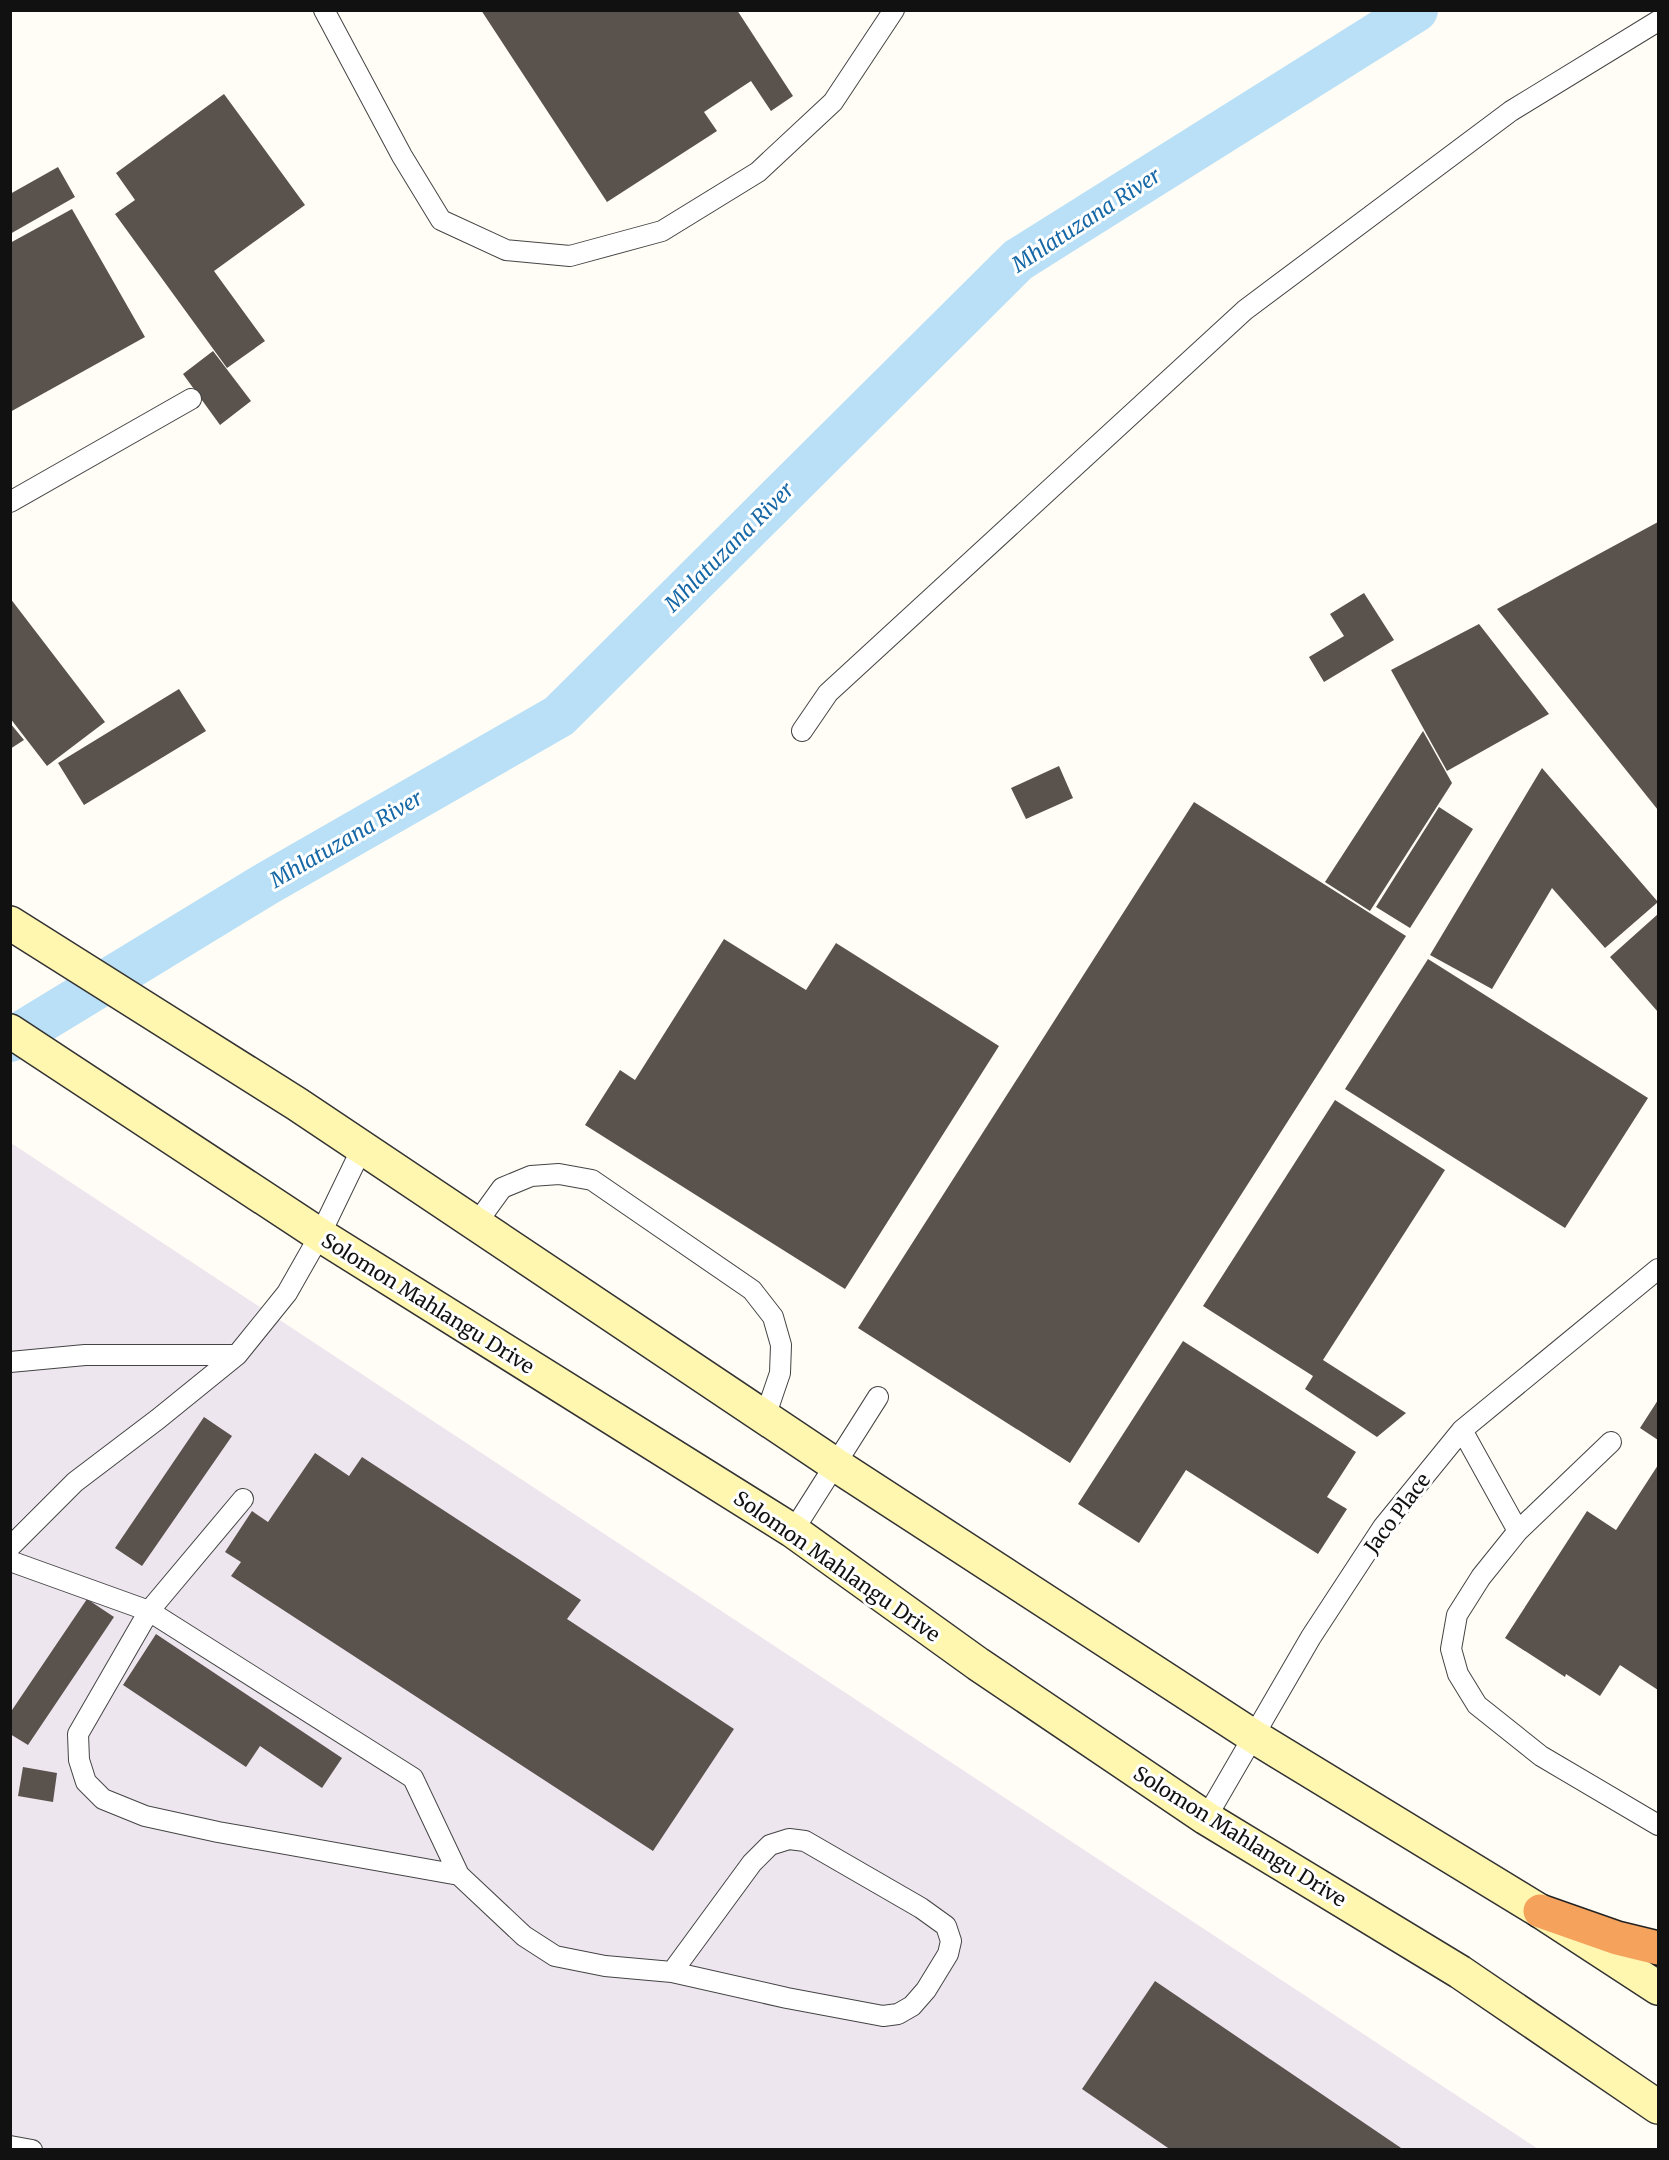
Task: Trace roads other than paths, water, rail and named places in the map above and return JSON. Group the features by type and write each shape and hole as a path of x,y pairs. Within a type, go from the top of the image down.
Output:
{"highway":[{"path":"1540,1911 1617,1938 1659,1948"}],"main road":[{"path":"10,923 314,1115 836,1465 1253,1736 1540,1911 1659,1988"},
{"name":"Solomon Mahlangu Drive","path":"10,1030 320,1235 793,1532 978,1664 1206,1818 1460,1972 1659,2107"}],"lane":[{"path":"324,10 402,156 441,220 506,250 570,256 662,231 758,172 833,102 894,10"},
{"path":"802,731 828,693 1245,310 1511,111 1659,21"},
{"path":"10,502 191,399"},
{"path":"10,1547 75,1482 158,1419 237,1354 287,1293 320,1235 362,1148"},
{"path":"476,1224 502,1188 531,1176 559,1174 592,1180 601,1186 752,1290 773,1317 780,1345 780,1373 765,1417"},
{"name":"Jaco Place","path":"1206,1818 1311,1636 1383,1527 1462,1430 1659,1269"},
{"path":"10,1362 85,1355 237,1354"},
{"path":"793,1532 878,1397"},
{"path":"1462,1430 1518,1531"},
{"path":"1611,1442 1518,1531 1481,1577 1457,1615 1450,1649 1458,1674 1477,1706 1541,1756 1659,1825"},
{"path":"243,1499 149,1611 78,1734 79,1760 86,1782 103,1799 145,1816 218,1832 459,1875"},
{"path":"10,1562 149,1611 413,1778 459,1875 524,1936 555,1956 605,1966 672,1971 787,1998 883,2016 898,2014 912,2006 926,1990 948,1954 951,1941 946,1926 921,1908 805,1841 789,1839 770,1845 753,1863 672,1971"},
{"path":"10,2146 32,2150"}],"waterway":[{"name":"Mhlatuzana River","path":"10,1040 266,884 559,716 1018,260 1416,10"}]}
